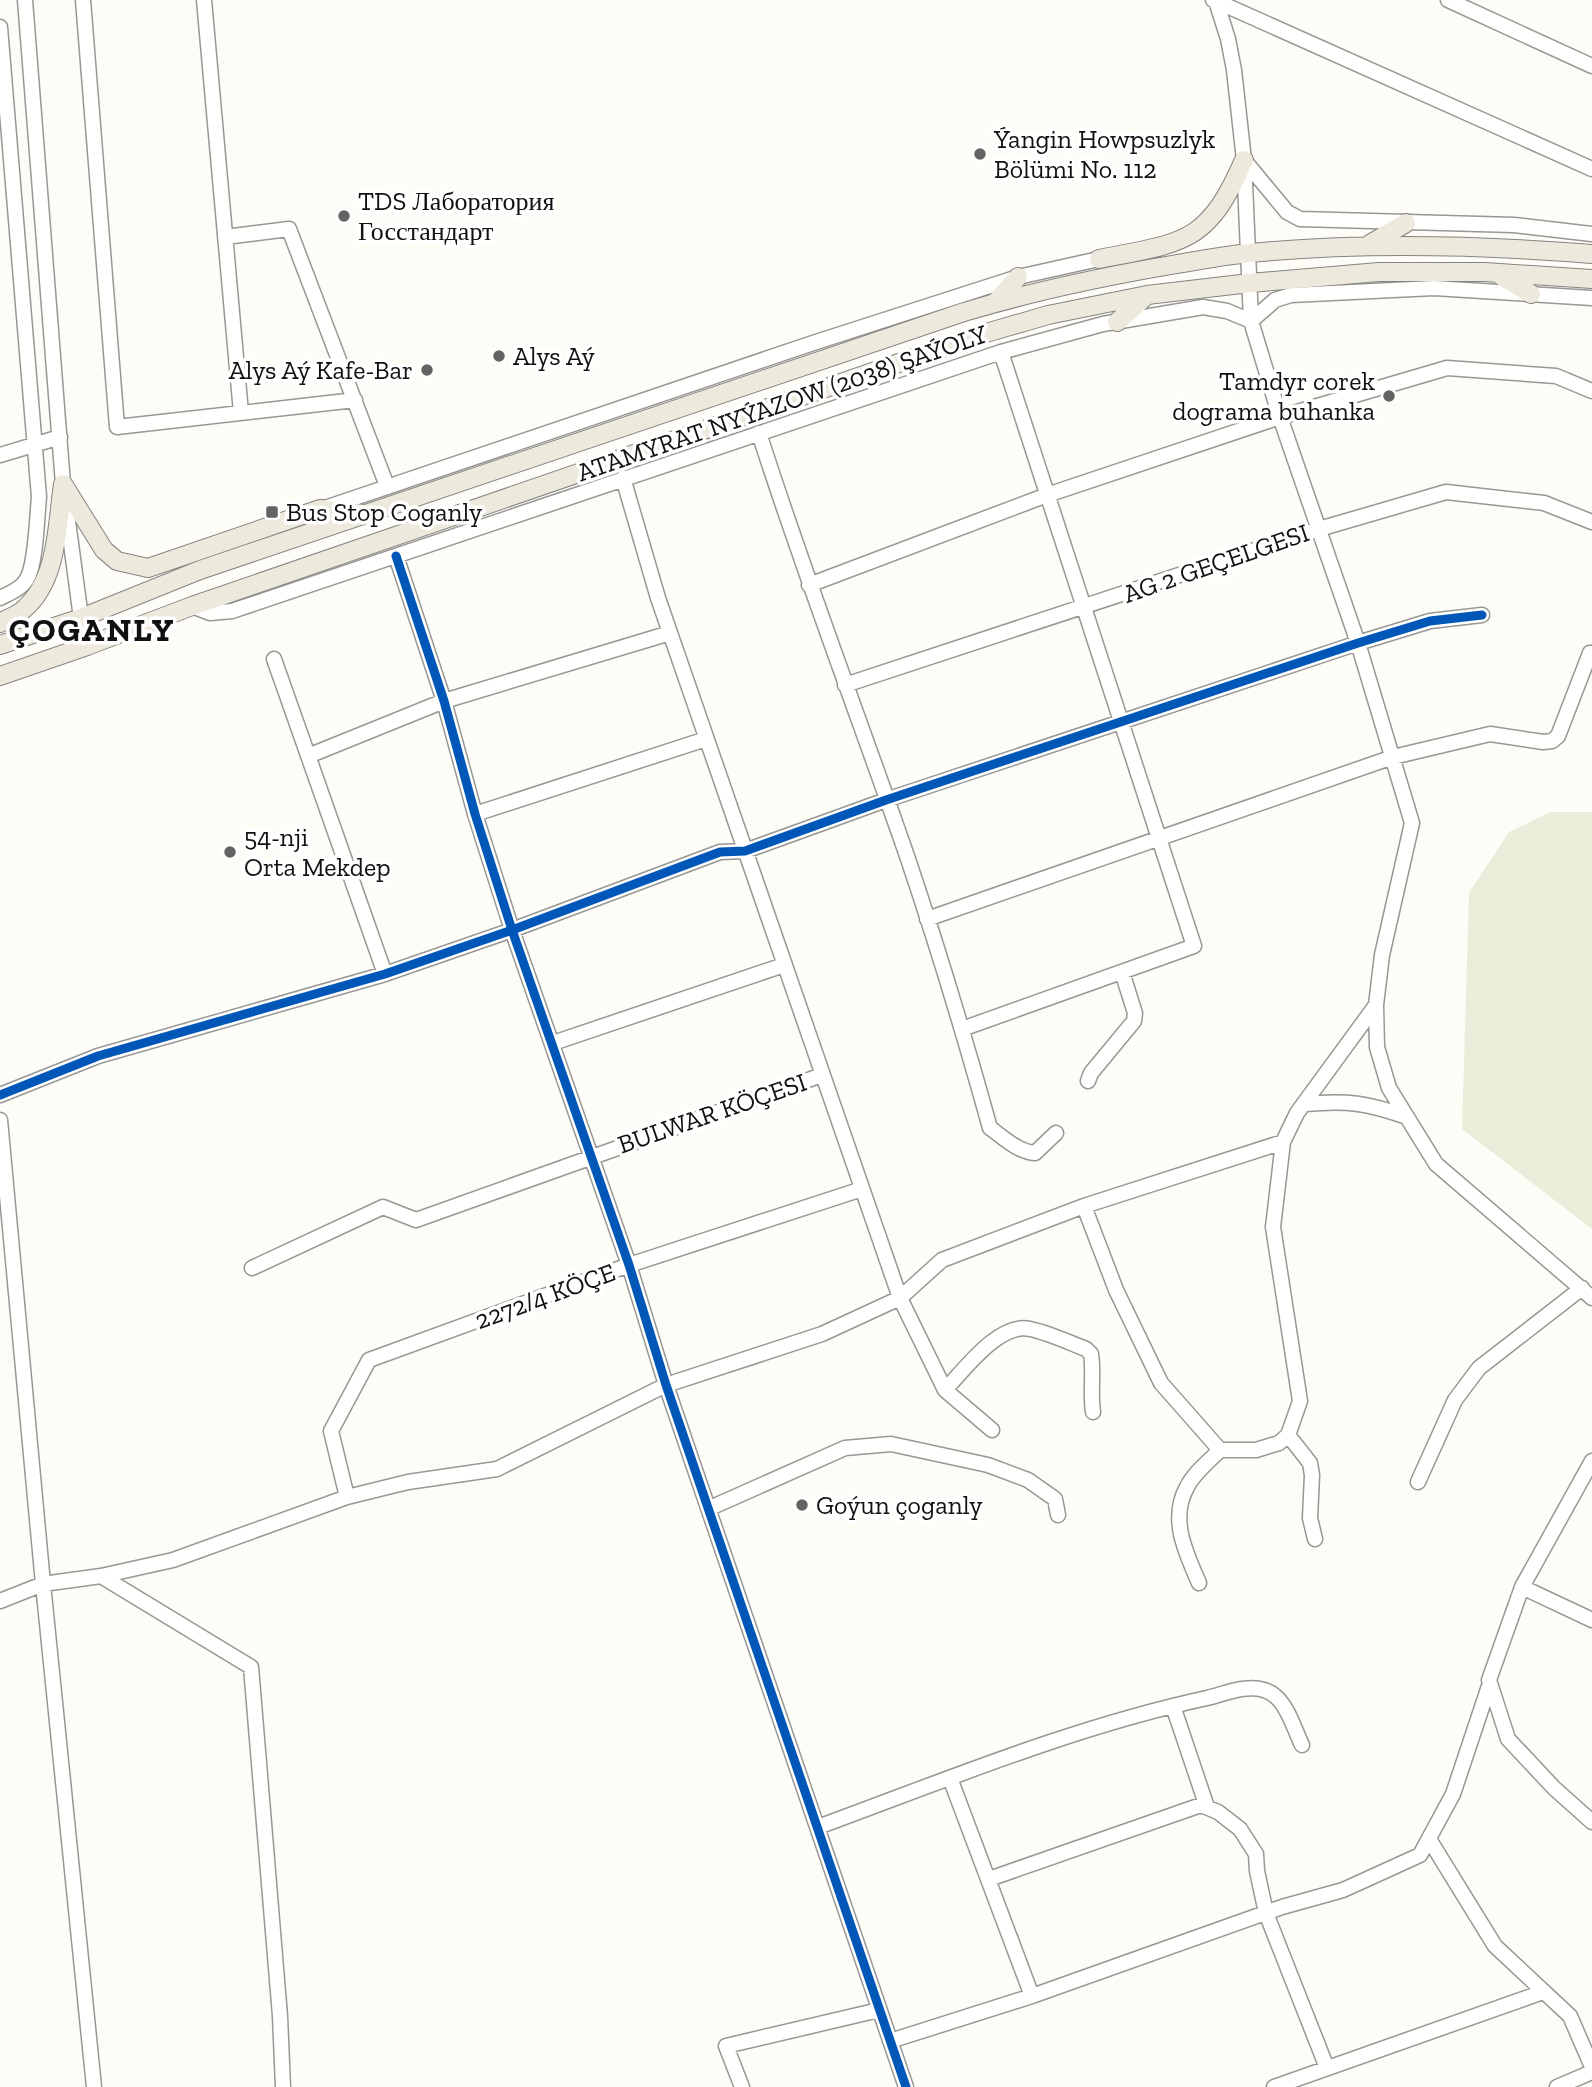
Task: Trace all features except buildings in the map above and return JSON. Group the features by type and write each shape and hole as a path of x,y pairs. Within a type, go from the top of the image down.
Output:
{"main road":[{"path":"1099,259 1166,246 1198,230 1223,204 1244,160"},
{"path":"1367,246 1406,223"},
{"name":"ATAMYRAT NYÝAZOW (2038) ŞAÝOLY","path":"0,645 81,618 200,570 995,303 1146,269 1248,253 1367,246 1477,246 1592,254"},
{"path":"1099,259 1146,269"},
{"name":"ATAMYRAT NYÝAZOW (2038) ŞAÝOLY","path":"0,676 192,606 986,333 1048,315 1147,295 1379,272 1497,273 1592,279"},
{"path":"1497,273 1531,294"},
{"path":"995,303 1018,277"},
{"path":"1117,321 1147,295"},
{"path":"63,484 97,540 117,561 148,568 320,509 371,514"},
{"path":"0,623 23,611 38,594 47,578 63,484"},
{"path":"200,570 228,541"}],"street":[{"path":"25,0 63,484 87,646"},
{"path":"83,0 117,427 355,400"},
{"path":"204,0 241,413"},
{"path":"1450,0 1592,66"},
{"path":"1214,1 1228,39 1234,70 1244,160 1251,321 1280,417 1358,643 1412,823 1382,955 1376,1005 1377,1047 1389,1087 1436,1164 1587,1293 1479,1368 1455,1400 1418,1482"},
{"path":"1214,1 1592,169"},
{"path":"0,27 39,496 28,578 17,590 0,598"},
{"path":"1244,160 1287,212 1300,219 1514,225 1592,234"},
{"path":"225,237 289,229 387,486"},
{"path":"320,509 1018,277 1099,259"},
{"path":"1251,321 1275,300 1291,295 1434,288 1592,298"},
{"path":"192,606 210,612 232,611 1001,352 1117,321 1203,307 1227,311 1251,321"},
{"path":"962,1029 1194,946 1001,352"},
{"path":"809,585 1047,495 1280,417 1447,368 1556,376 1592,391"},
{"path":"759,433 809,585 927,919 962,1029 989,1128 1030,1153 1035,1153 1056,1133"},
{"path":"0,455 60,437"},
{"path":"623,478 670,633 900,1298 945,1390 992,1430"},
{"name":"AG 2 GEÇELGESI","path":"845,685 1319,529 1446,492 1544,503 1592,522"},
{"path":"396,556 444,701 475,814 512,930 629,1265 666,1385 906,2087"},
{"path":"0,1095 98,1056 385,974 512,930 720,852 745,851 886,800 1358,643 1430,621 1482,615"},
{"path":"308,756 444,701 670,633"},
{"path":"927,919 1394,757 1490,734 1552,741 1558,736 1592,653"},
{"path":"274,659 385,974"},
{"path":"475,814 706,739"},
{"path":"553,1043 784,965"},
{"path":"1088,1081 1091,1073 1133,1021 1135,1013 1122,972"},
{"path":"1199,1583 1180,1537 1179,1517 1186,1488 1220,1450 1256,1450 1279,1443 1288,1435 1300,1401 1273,1227 1283,1142 1289,1127 1376,1005"},
{"name":"BULWAR KÖÇESI","path":"252,1268 383,1207 416,1220 821,1075"},
{"path":"1306,1104 1360,1102 1406,1117"},
{"path":"0,1120 94,2087"},
{"path":"0,1601 43,1584 101,1576 173,1560 347,1497 408,1482 497,1469 666,1385 822,1334 900,1298 942,1260 1084,1206 1283,1142"},
{"name":"2272/4 KÖÇE","path":"347,1497 331,1431 369,1360 629,1265 862,1189"},
{"path":"1084,1206 1116,1290 1161,1383 1220,1450"},
{"path":"945,1390 1004,1333 1028,1328 1086,1349 1091,1354 1093,1380 1090,1398 1093,1412"},
{"path":"1288,1435 1310,1464 1310,1518 1315,1539"},
{"path":"710,1508 845,1448 891,1444 988,1465 1028,1480 1055,1499 1058,1515"},
{"path":"1592,1461 1522,1587 1489,1680 1508,1739 1554,1788 1592,1822"},
{"path":"101,1576 251,1667 280,2016 283,2087"},
{"path":"1522,1587 1592,1620"},
{"path":"890,2042 1032,1996 1266,1913 1343,1890 1420,1856 1453,1794 1490,1683"},
{"path":"818,1826 1033,1746 1173,1706 1252,1688 1265,1690 1279,1698 1302,1745"},
{"path":"1173,1706 1207,1807"},
{"path":"950,1778 1032,1996"},
{"path":"989,1879 1201,1805 1218,1812 1240,1829 1256,1854 1266,1913 1327,2068"},
{"path":"1429,1839 1495,1946 1570,2016 1592,2067"},
{"path":"1274,2087 1543,1992"},
{"path":"742,2087 726,2046 879,2010"},
{"path":"1557,2087 1592,2072"}],"green space":[{"path":"1550,812 1592,812 1592,1229 1462,1129 1469,893 1509,832"}],"cycle path":[{"path":"396,556 444,701 475,814 512,930 629,1265 666,1385 906,2087"},
{"path":"0,1095 98,1056 385,974 512,930 720,852 745,851 886,800 1358,643 1430,621 1482,615"}],"place":[{"name":"Ýangin Howpsuzlyk Bölümi No. 112","path":"980,154"},
{"name":"TDS Лаборатория Госстандарт","path":"344,216"},
{"name":"Alys Aý","path":"499,356"},
{"name":"Alys Aý Kafe-Bar","path":"427,370"},
{"name":"Tamdyr corek dograma buhanka","path":"1389,396"},
{"name":"Bus Stop Coganly","path":"272,512"},
{"name":"54-nji Orta Mekdep","path":"230,852"},
{"name":"Goýun çoganly","path":"802,1505"}],"district":[{"name":"ÇOGANLY","path":"92,629"}]}
